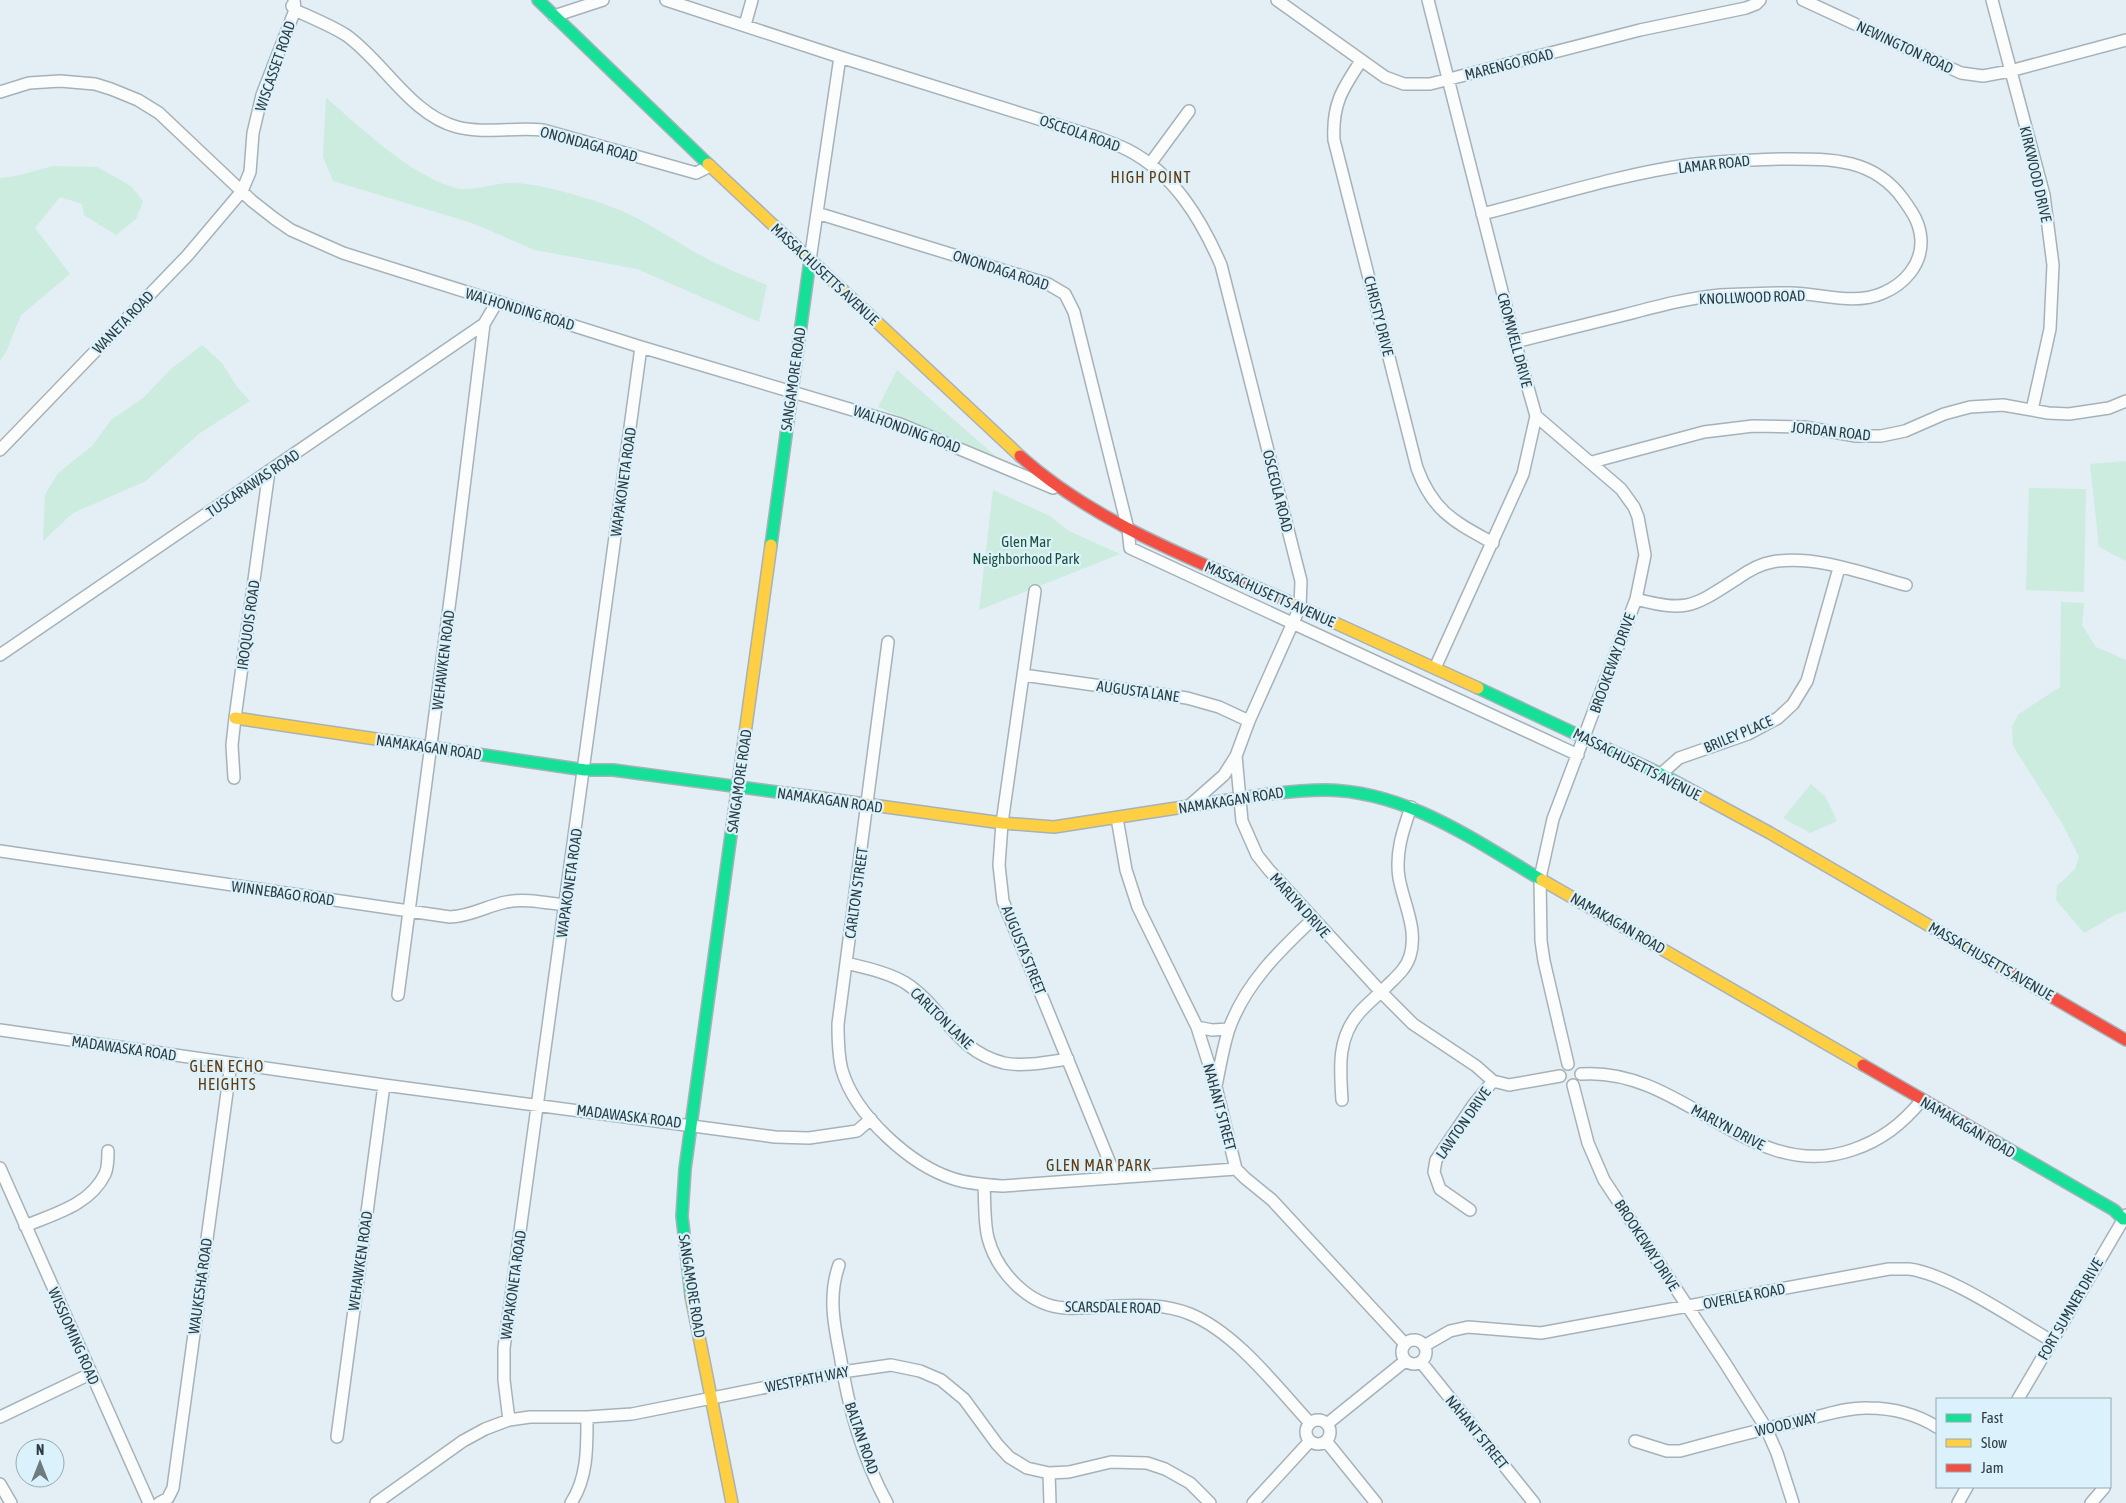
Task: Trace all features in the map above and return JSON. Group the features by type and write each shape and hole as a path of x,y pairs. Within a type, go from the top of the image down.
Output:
{"street":[{"path":"288,0 294,5"},
{"name":"MASSACHUSETTS AVENUE","path":"538,0 710,166 1031,466 1075,497 1128,529 1435,668 1661,774 1770,833 2126,1040"},
{"path":"554,16 603,0"},
{"name":"OSCEOLA ROAD","path":"666,0 840,57 1096,136 1129,150 1150,164 1169,181 1191,206 1208,235 1221,265 1301,581 1300,607"},
{"path":"745,25 752,0"},
{"name":"MARENGO ROAD","path":"1277,0 1385,77 1404,84 1430,84 1448,80 1640,30 1746,8 1760,0"},
{"name":"CROMWELL DRIVE","path":"1428,0 1515,342 1536,416 1523,474 1435,668"},
{"name":"NEWINGTON ROAD","path":"1803,0 1961,73 1983,76 2010,71 2126,40"},
{"name":"KIRKWOOD DRIVE","path":"1992,0 2044,195 2053,265 2050,329 2032,410"},
{"name":"ONONDAGA ROAD","path":"294,5 347,36 426,112 454,126 480,132 524,128 543,130 696,173 710,166"},
{"name":"WISCASSET ROAD","path":"242,191 250,172 253,133 262,95 294,5"},
{"name":"SANGAMORE ROAD","path":"732,1503 688,1282 682,1216 685,1169 791,390 840,57"},
{"name":"CHRISTY DRIVE","path":"1361,61 1338,98 1333,120 1334,140 1417,468 1432,498 1450,519 1493,543"},
{"name":"WALHONDING ROAD","path":"0,92 29,83 60,81 95,84 111,89 138,100 159,113 252,201 291,230 316,242 343,253 641,347 791,390 900,424 1075,497"},
{"path":"1150,164 1189,111"},
{"name":"LAMAR ROAD","path":"1482,214 1640,174 1686,165 1733,160 1830,159 1858,165 1886,181 1897,191 1916,218 1920,229"},
{"name":"WANETA ROAD","path":"0,450 187,256 242,191"},
{"name":"ONONDAGA ROAD","path":"817,213 1048,284 1065,294 1074,312 1128,529"},
{"name":"KNOLLWOOD ROAD","path":"1515,342 1668,303 1719,296 1791,293 1862,299 1882,294 1900,283 1914,269 1921,250 1920,229"},
{"name":"TUSCARAWAS ROAD","path":"0,655 484,324 497,302"},
{"name":"WEHAWKEN ROAD","path":"398,995 484,324"},
{"name":"WAPAKONETA ROAD","path":"509,1420 504,1380 504,1348 585,770 641,347"},
{"name":"JORDAN ROAD","path":"1592,462 1704,432 1753,426 1804,427 1856,436 1881,436 1905,431 1944,414 1970,407 2003,405 2048,413 2069,414 2109,408 2126,401"},
{"name":"BROOKEWAY DRIVE","path":"1536,416 1622,489 1634,506 1638,517 1645,555 1636,599 1553,819 1540,878 1541,941 1544,961 1568,1064"},
{"name":"IROQUOIS ROAD","path":"234,778 232,745 235,718 269,472"},
{"name":"MASSACHUSETTS AVENUE","path":"1128,529 1130,548 1578,755"},
{"path":"1636,599 1664,606 1679,607 1694,604 1751,569 1769,562 1784,560 1808,560 1906,585"},
{"name":"BRILEY PLACE","path":"1661,774 1679,758 1748,734 1778,718 1793,704 1807,681 1838,568"},
{"name":"AUGUSTA STREET","path":"1035,590 1002,823 998,865 1003,900 1116,1178"},
{"name":"MARLYN DRIVE","path":"1300,607 1249,721 1236,756 1242,821 1257,854 1269,870 1381,992 1414,1024 1476,1066 1493,1081"},
{"name":"CARLTON STREET","path":"871,1119 852,1093 842,1071 838,1053 838,1024 888,642"},
{"name":"AUGUSTA LANE","path":"1022,675 1187,698 1219,707 1249,721"},
{"name":"NAMAKAGAN ROAD","path":"235,718 585,770 613,770 1002,823 1054,828 1288,791 1328,790 1373,796 1411,807 1444,823 2125,1218"},
{"path":"1188,806 1224,775 1236,756"},
{"path":"1342,1100 1341,1051 1344,1037 1358,1014 1404,969 1410,958 1414,938 1399,878 1398,862 1400,840 1411,807"},
{"name":"NAHANT STREET","path":"1117,818 1126,870 1138,907 1197,1027 1216,1087 1236,1169 1272,1200 1405,1344"},
{"name":"WINNEBAGO ROAD","path":"0,851 450,917 465,916 504,902 517,900 566,905"},
{"path":"1216,1087 1229,1029 1258,975 1313,919"},
{"name":"CARLTON LANE","path":"846,963 881,971 905,983 920,995 964,1044 987,1058 1005,1063 1019,1064 1068,1060"},
{"path":"1197,1027 1212,1030 1229,1029"},
{"name":"MADAWASKA ROAD","path":"0,1030 384,1084 692,1124 775,1137 809,1138 857,1130 871,1119"},
{"name":"WAUKESHA ROAD","path":"159,1503 168,1498 173,1488 231,1063"},
{"path":"1568,1064 1578,1067 1581,1074 1580,1080 1573,1085 1563,1082 1560,1076 1563,1067 1568,1064"},
{"name":"MARLYN DRIVE","path":"1581,1074 1599,1072 1623,1076 1641,1082 1665,1092 1754,1142 1771,1150 1795,1156 1821,1157 1838,1155 1870,1144 1886,1136 1922,1100"},
{"path":"1493,1081 1509,1084 1560,1076"},
{"name":"LAWTON DRIVE","path":"1470,1210 1440,1189 1434,1172 1436,1160 1474,1104 1493,1081"},
{"name":"WEHAWKEN ROAD","path":"336,1437 384,1084"},
{"name":"BROOKEWAY DRIVE","path":"1573,1085 1588,1143 1604,1180 1766,1428 1777,1453 1793,1503"},
{"path":"871,1119 899,1147 923,1165 954,1178 984,1185 1003,1186 1236,1169"},
{"path":"25,1226 69,1209 90,1194 106,1174 108,1152"},
{"name":"WISSIOMING ROAD","path":"0,1168 90,1374 150,1503"},
{"name":"SCARSDALE ROAD","path":"984,1185 988,1238 998,1262 1013,1283 1022,1291 1042,1302 1064,1308 1153,1305 1188,1313 1208,1323 1232,1340 1310,1422"},
{"name":"FORT SUMNER DRIVE","path":"2019,1398 2125,1218"},
{"name":"BALTAN ROAD","path":"838,1265 835,1276 832,1310 842,1372 852,1416 864,1454 887,1503"},
{"name":"OVERLEA ROAD","path":"1424,1346 1450,1331 1468,1327 1541,1333 1889,1269 1910,1269 1929,1274 1958,1287 2052,1341"},
{"path":"1415,1340 1424,1346 1425,1356 1421,1362 1411,1364 1405,1361 1402,1354 1405,1344 1415,1340"},
{"path":"1328,1424 1405,1361"},
{"name":"NAHANT STREET","path":"1421,1362 1534,1503"},
{"name":"WESTPATH WAY","path":"376,1503 463,1441 485,1429 509,1420 530,1417 588,1417 632,1414 842,1372 891,1365 920,1370 941,1380 964,1399 997,1444 1009,1457 1027,1468 1049,1473 1070,1472 1111,1462 1147,1463 1165,1469 1190,1483 1210,1503"},
{"path":"0,1417 90,1374"},
{"name":"WOOD WAY","path":"1635,1440 1667,1451 1680,1451 1766,1428 1848,1410 1866,1408 1901,1411 1921,1417 1936,1426"},
{"path":"571,1503 576,1495 584,1472 588,1450 588,1417"},
{"path":"1321,1420 1328,1424 1330,1431 1326,1441 1316,1444 1310,1440 1306,1434 1310,1422 1321,1420"},
{"path":"1253,1503 1310,1440"},
{"path":"1326,1441 1376,1503"},
{"path":"1049,1473 1050,1503"},
{"path":"0,1484 11,1503"},
{"path":"1958,1503 1966,1488"},
{"path":"2092,1503 2104,1488"}],"green space":[{"path":"326,98 370,136 418,171 435,180 460,189 509,183 526,184 591,200 625,212 711,261 767,285 759,322 637,269 535,250 472,223 333,181 323,157"},
{"path":"53,166 97,167 131,186 143,201 136,219 116,235 84,215 82,204 60,197 35,228 70,274 21,315 7,350 0,361 0,178 16,176"},
{"path":"202,345 222,363 237,387 250,401 200,433 146,481 73,513 43,541 45,495 58,473 92,446 111,420 143,398 171,369"},
{"path":"897,370 1000,460 878,407"},
{"path":"2126,461 2126,561 2099,547 2090,464"},
{"path":"2029,488 2086,489 2084,592 2026,590"},
{"name":"Glen Mar Neighborhood Park","path":"993,490 1050,516 1069,531 1120,554 979,610"},
{"path":"2061,602 2084,603 2082,625 2096,647 2126,660 2126,911 2115,915 2084,933 2056,900 2057,886 2075,869 2079,857 2063,825 2013,746 2012,726 2019,714 2060,687"},
{"path":"1811,784 1825,796 1837,821 1810,833 1783,818"}],"traffic: fast":[{"path":"538,0 708,164"},
{"path":"771,545 810,260"},
{"path":"1478,688 1687,788"},
{"path":"423,746 585,770 613,770 807,796"},
{"path":"1235,799 1280,793 1326,790 1356,793 1384,799 1439,821 1542,880"},
{"path":"691,1296 682,1216 685,1169 734,813"},
{"path":"1998,1143 2114,1210 2123,1219 2126,1219"}],"traffic: slow":[{"path":"708,164 1020,456"},
{"path":"734,813 771,545"},
{"path":"1287,601 1478,688"},
{"path":"235,718 423,746"},
{"path":"1687,788 1770,833 2014,975"},
{"path":"807,796 1002,823 1054,827 1235,799"},
{"path":"1542,880 1863,1065"},
{"path":"691,1296 732,1503"}],"traffic: jam":[{"path":"1020,456 1081,502 1114,521 1148,539 1287,601"},
{"path":"2014,975 2126,1040"},
{"path":"1863,1065 1998,1143"}],"district":[{"name":"HIGH POINT","path":"1151,177"},
{"name":"GLEN ECHO HEIGHTS","path":"227,1075"},
{"name":"GLEN MAR PARK","path":"1099,1165"}]}
